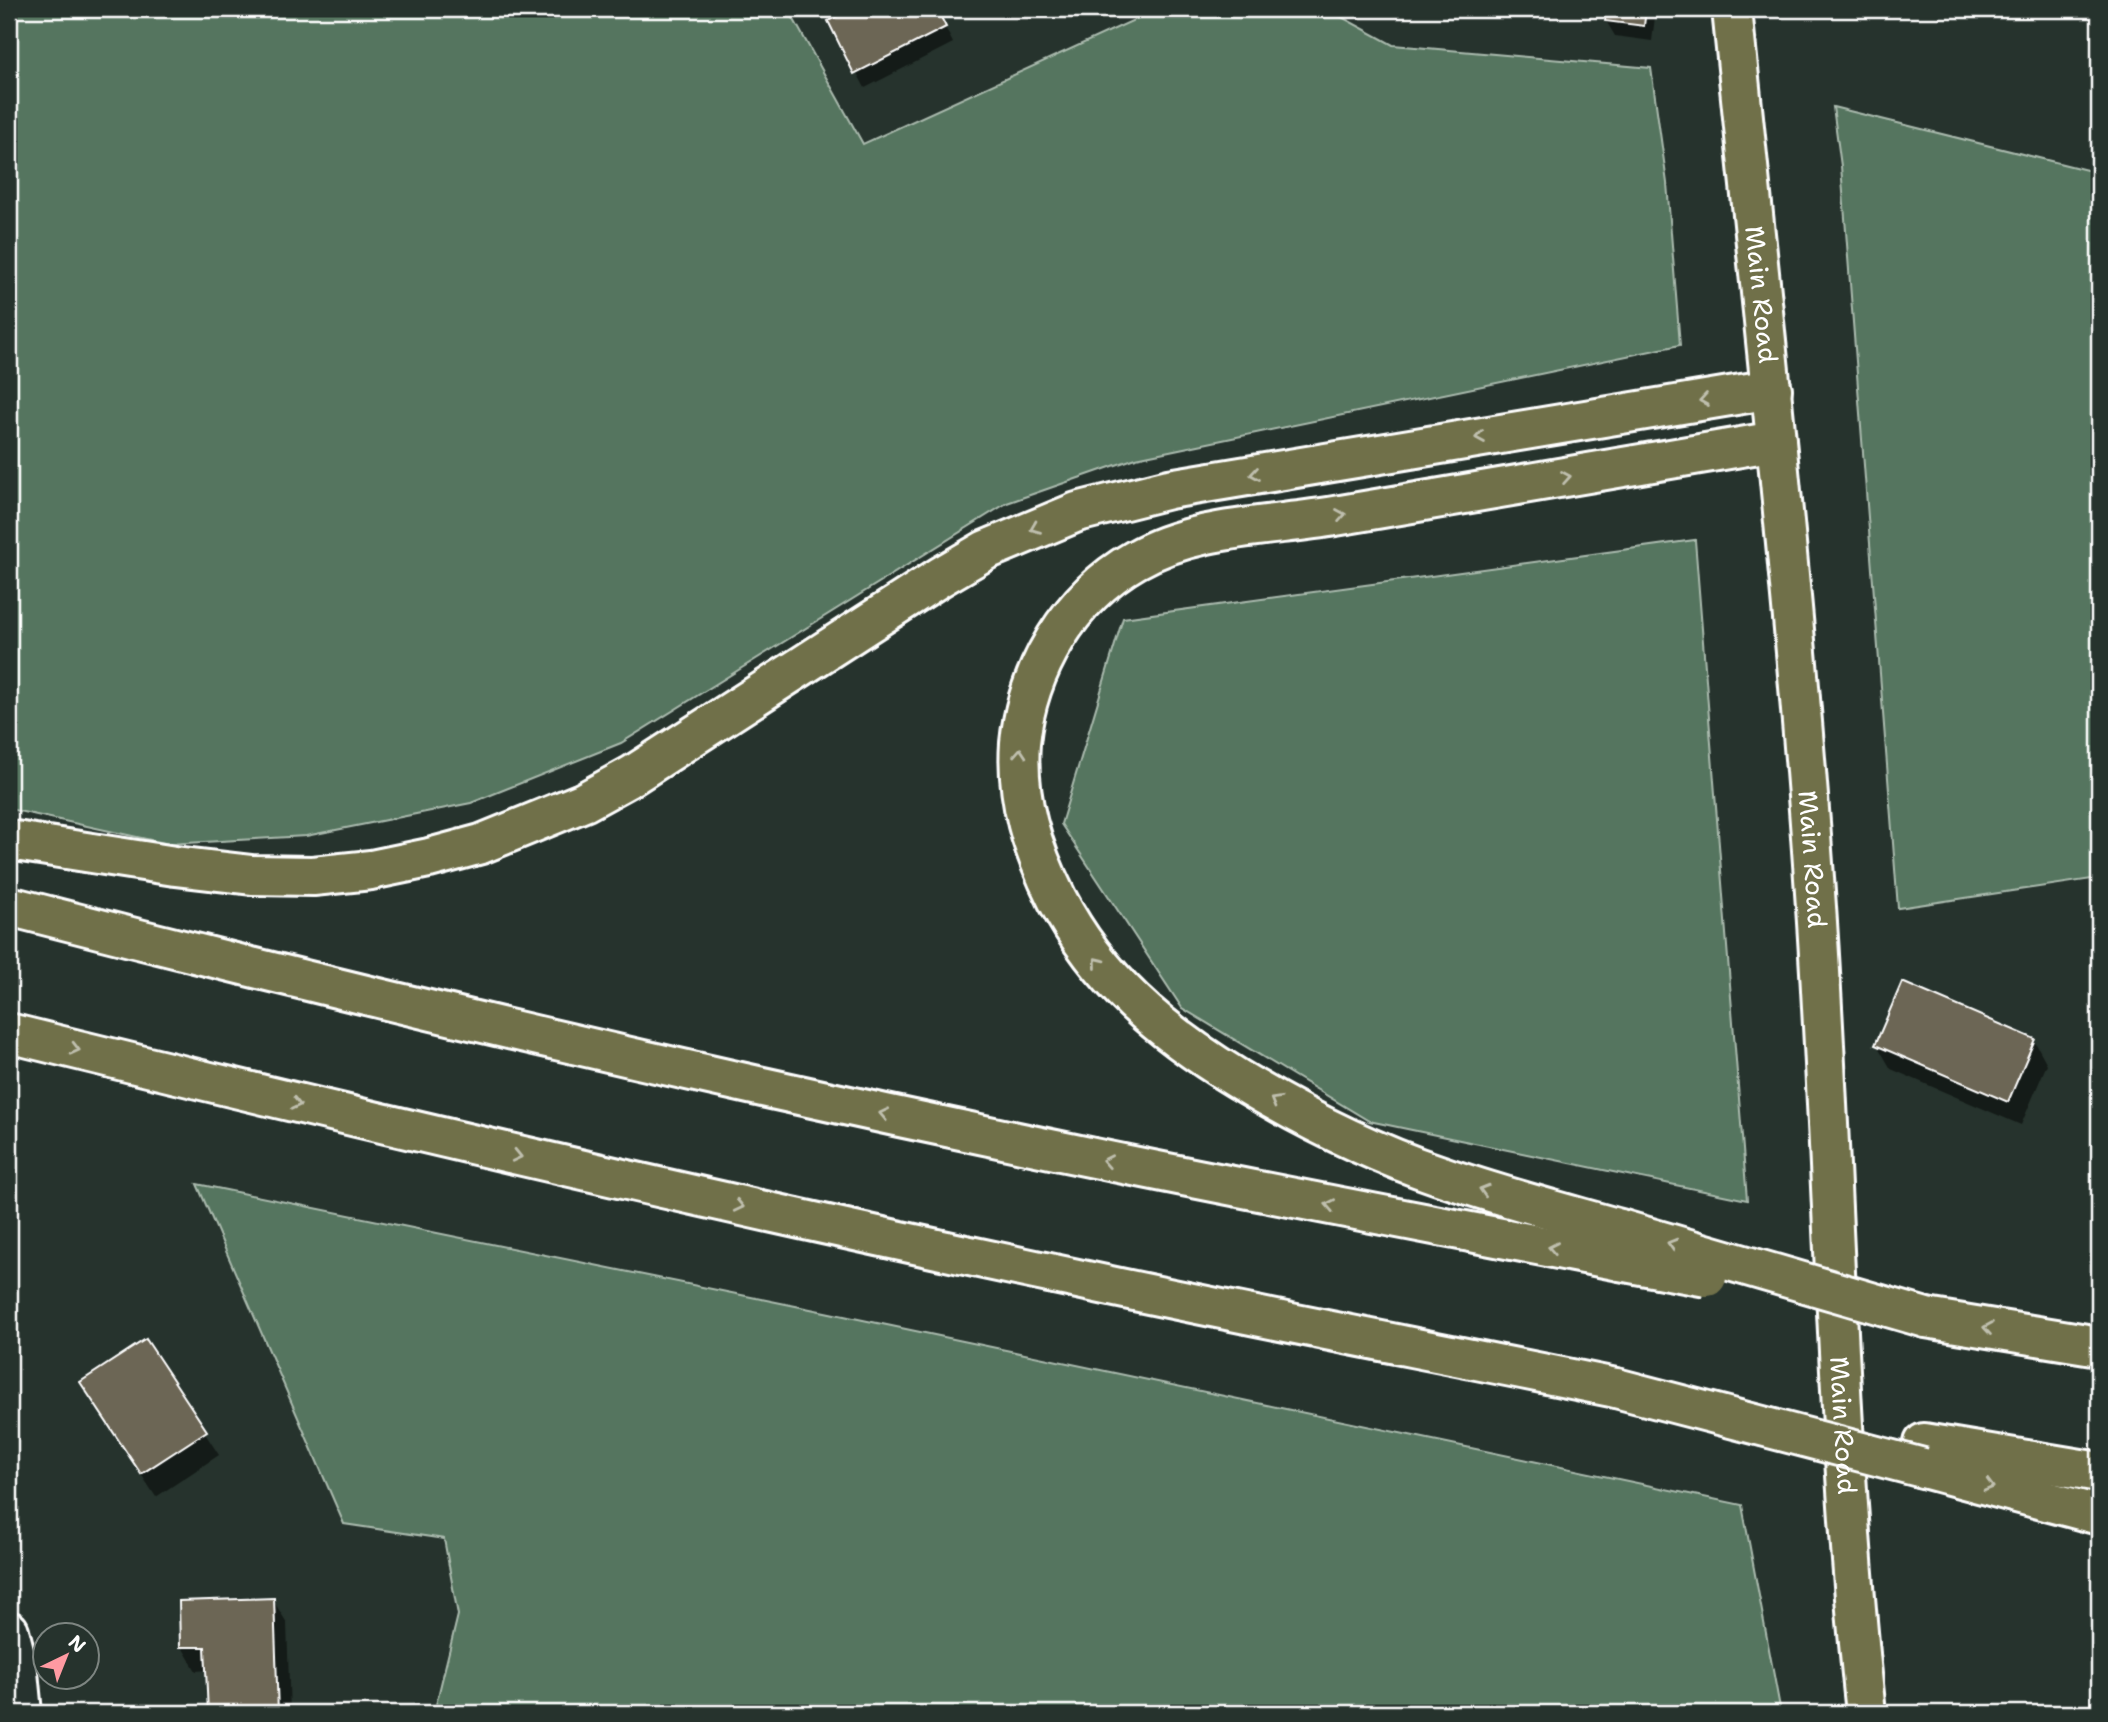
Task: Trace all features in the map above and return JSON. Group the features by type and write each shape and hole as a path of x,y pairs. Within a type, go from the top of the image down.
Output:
{"main road":[{"name":"Main Road","path":"1732,9 1772,389 1815,892 1855,1617 1866,1713"},
{"path":"9,840 252,875 313,876 370,870 429,859 481,844 584,802 681,746 940,577 986,550 1076,512 1169,489 1772,389"},
{"path":"1620,1245 1378,1152 1322,1127 1273,1100 1171,1035 1128,997 1093,957 1064,913 1039,864 1023,813 1019,764 1022,721 1033,682 1051,644 1075,612 1102,584 1133,561 1168,545 1206,534 1307,521 1776,441"},
{"path":"9,906 315,984 570,1044 1100,1160 1620,1245 1926,1318 2099,1346"},
{"path":"9,1033 530,1159 802,1220 1077,1279 1616,1388 1924,1456 2099,1515"},
{"path":"1924,1456 2099,1472"}],"street":[{"path":"9,1631 17,1662 22,1713"}],"green space":[{"path":"9,9 802,9 792,16 863,144 1158,9 1327,9 1393,45 1651,68 1667,183 1680,345 1136,458 1007,503 621,743 471,803 306,836 169,844 9,809"},
{"path":"1833,107 2099,173 2099,878 1898,908 1841,166"},
{"path":"1695,540 1747,1200 1369,1121 1182,1008 1061,824 1123,618"},
{"path":"197,1184 825,1312 1742,1505 1781,1713 434,1713 458,1615 444,1539 344,1524"}],"building":[{"path":"851,9 937,9 946,27 854,74 828,21"},
{"path":"1606,9 1646,9 1644,26 1605,21"},
{"path":"1902,982 2035,1039 2008,1102 1875,1045"},
{"path":"146,1339 207,1431 141,1474 80,1382"},
{"path":"274,1598 278,1713 208,1713 205,1647 180,1647 179,1601"}]}
